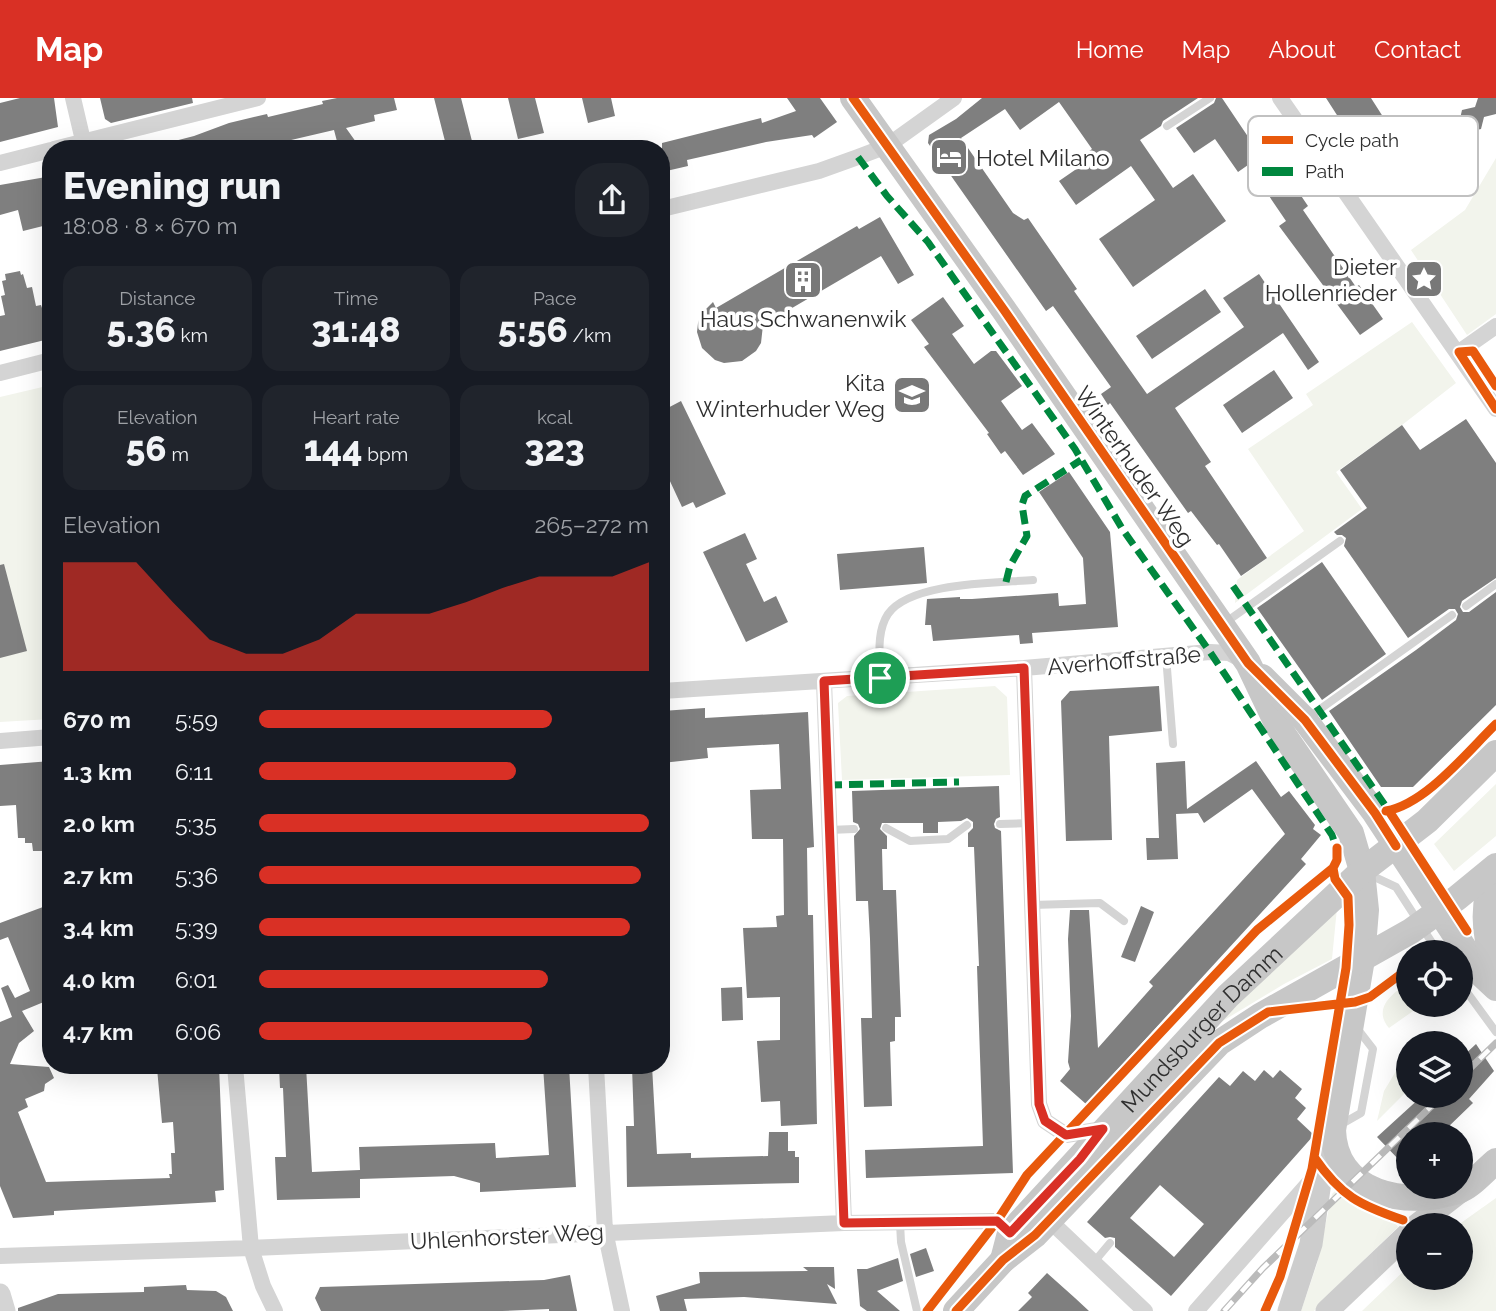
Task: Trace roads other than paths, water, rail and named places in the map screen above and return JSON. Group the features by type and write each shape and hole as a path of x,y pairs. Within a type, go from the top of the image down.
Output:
{"main road":[{"name":"Winterhuder Weg","path":"853,98 1004,310 1248,663 1279,728 1350,833 1371,876"},
{"name":"Winterhuder Weg","path":"1248,663 1305,720 1375,813 1396,846 1425,907 1496,988"},
{"path":"1290,1311 1311,1244 1322,1168 1333,1130 1362,959 1371,876 1396,846 1427,821 1496,752"},
{"name":"Mundsburger Damm","path":"956,1311 1003,1260 1035,1235 1219,1043 1260,1016 1362,959 1425,907 1496,866"},
{"path":"1496,871 1487,897 1485,921 1496,969"},
{"name":"Mundsburger Damm","path":"1003,1260 1010,1233 1228,996 1371,876"},
{"path":"1333,1130 1337,1157 1355,1179 1374,1191 1396,1197"},
{"path":"1473,1181 1496,1161"},
{"path":"1433,1213 1451,1199"},
{"path":"1327,1311 1396,1245"}],"street":[{"path":"73,98 83,140"},
{"path":"103,140 258,98"},
{"path":"670,207 819,171 887,146 954,98"},
{"path":"1280,98 1293,116"},
{"path":"0,163 42,152"},
{"path":"1349,196 1496,409"},
{"path":"1459,352 1496,326"},
{"path":"0,373 42,362"},
{"name":"Averhoffstraße","path":"670,691 1024,668 1210,652 1229,653 1248,663"},
{"path":"1024,668 1039,1104 1045,1121 1066,1135 1103,1129"},
{"path":"824,681 844,1223"},
{"path":"0,741 42,738"},
{"path":"236,1074 251,1248 275,1311"},
{"path":"596,1074 605,1231 622,1311"},
{"path":"1195,1311 1322,1168"},
{"path":"1049,1220 1145,1311"},
{"name":"Uhlenhorster Weg","path":"0,1256 844,1223 997,1221 1010,1233"},
{"path":"0,1294 5,1311"}],"lane":[{"path":"1167,126 1210,98"},
{"path":"1222,625 1340,541"},
{"path":"880,678 881,632 888,613 906,598 948,586 1033,580"},
{"path":"1466,606 1496,584"},
{"path":"1305,720 1452,615"},
{"path":"1166,656 1172,744"},
{"path":"1000,824 1030,823"},
{"path":"886,828 910,841 948,839 967,825"},
{"path":"829,830 854,829"},
{"path":"1371,876 1396,887 1425,907 1435,940"},
{"path":"1032,905 1100,903 1124,921"},
{"path":"1473,1000 1496,1032"},
{"path":"900,1223 901,1242 916,1311"},
{"path":"1094,1262 1110,1243"}],"railway":[{"path":"1473,1065 1496,1043"},
{"path":"1224,1311 1263,1268 1430,1108"}],"place":[{"name":"Hotel Milano","path":"949,157"},
{"name":"Dieter Hollenrieder","path":"1424,279"},
{"name":"Haus Schwanenwik","path":"803,280"},
{"name":"Kita Winterhuder Weg","path":"912,395"}]}
